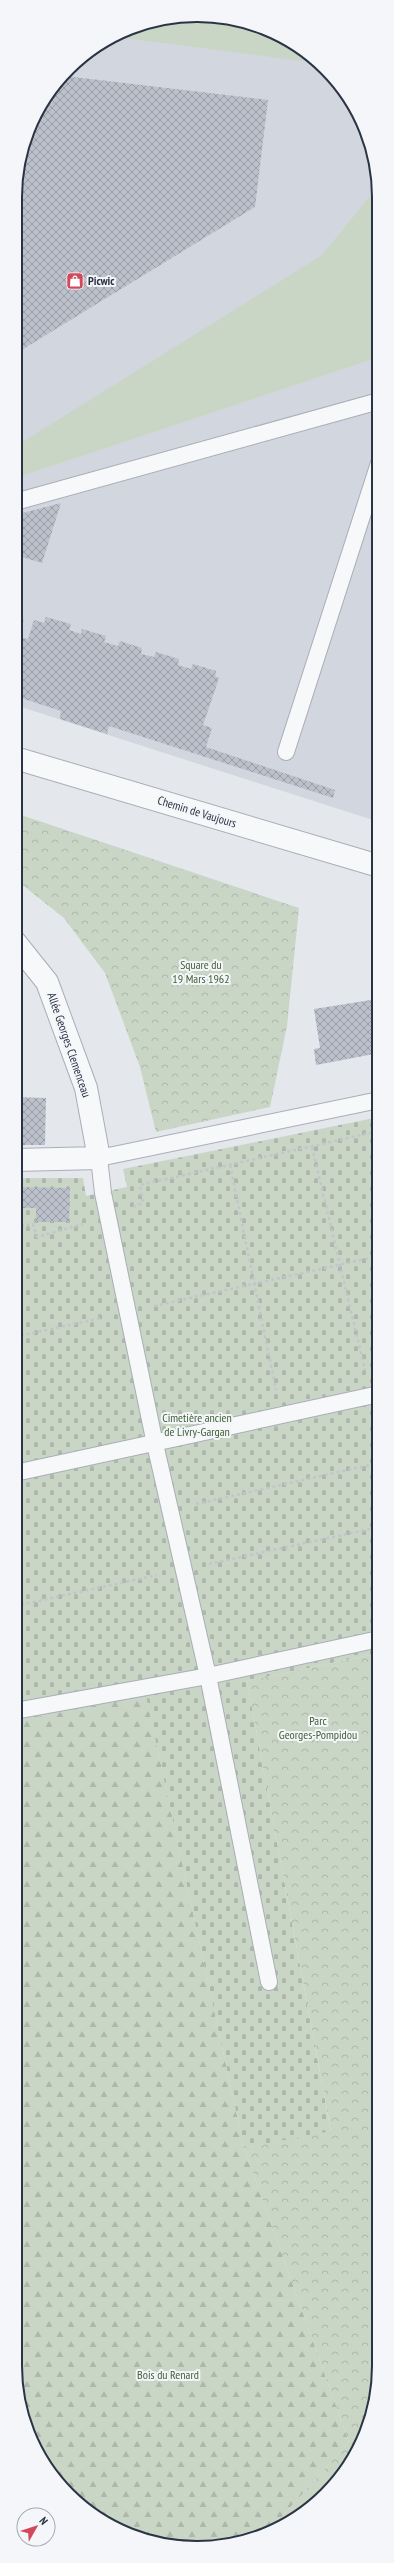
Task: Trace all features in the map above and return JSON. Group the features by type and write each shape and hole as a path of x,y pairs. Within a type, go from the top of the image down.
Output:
{"street":[{"name":"Chemin de Vaujours","path":"22,760 372,864"},
{"name":"Allée Georges Clemenceau","path":"22,951 47,982 86,1088 99,1158"},
{"path":"22,1160 99,1158"}],"lane":[{"path":"22,500 372,403"},
{"path":"286,752 372,485"},
{"path":"269,1982 208,1676 155,1444 109,1216 99,1158 372,1101"},
{"path":"22,1472 155,1444 372,1396"},
{"path":"22,1710 208,1676 372,1641"}],"path":[{"path":"22,1226 34,1224 37,1237 109,1216 143,1203 140,1185 372,1133"},
{"path":"312,1147 340,1265 372,1384"},
{"path":"230,1165 281,1416"},
{"path":"22,1335 372,1258"},
{"path":"170,1509 372,1465"}],"shaded area":[{"path":"208,22 231,25 264,35 294,51 321,73 343,100 359,130 363,141 369,163 372,186 372,820 22,707 23,174 35,130 45,109 58,90 73,73 90,58 110,45 141,31 174,23"}],"green space":[{"path":"174,23 220,23 264,35 294,51 308,62 124,38 141,31"},
{"path":"372,194 372,359 22,476 22,438 24,441 322,255"},
{"name":"Square du 19 Mars 1962","path":"22,815 299,908 287,1026 270,1107 156,1132 140,1067 105,973 64,918 22,885"},
{"name":"Cimetière ancien de Livry-Gargan","path":"372,1118 372,1654 247,1681 331,2132 244,2148 146,1696 22,1720 22,1178 83,1178 86,1196 127,1187 123,1169"},
{"name":"Parc Georges-Pompidou","path":"372,1654 371,2389 359,2433 349,2454 336,2473 321,2490 304,2505 278,2521 349,2442 244,2148 331,2131 247,1681"},
{"name":"Bois du Renard","path":"146,1695 244,2148 349,2442 278,2521 253,2532 231,2538 208,2541 186,2541 163,2538 130,2528 100,2512 73,2490 51,2463 35,2433 25,2400 22,2377 22,1720"}],"building":[{"name":"Picwic","path":"70,77 268,100 255,207 22,350 23,174 31,141 45,109 58,90"},
{"path":"61,503 42,563 22,557 22,513"},
{"path":"46,617 71,624 69,630 81,634 82,629 106,636 104,642 118,646 120,641 142,648 141,654 154,657 156,652 179,659 178,665 191,669 193,664 216,671 215,676 219,678 203,725 212,728 206,747 335,790 333,798 109,726 107,734 60,719 61,711 22,698 22,638 28,639 34,620 44,623"},
{"path":"372,1000 372,1054 316,1065 314,1049 320,1048 314,1009"},
{"path":"22,1097 46,1098 45,1145 22,1145"},
{"path":"22,1187 70,1188 69,1222 36,1222 36,1208 23,1208 23,1219"}],"place":[{"name":"Picwic","path":"75,281"}]}
